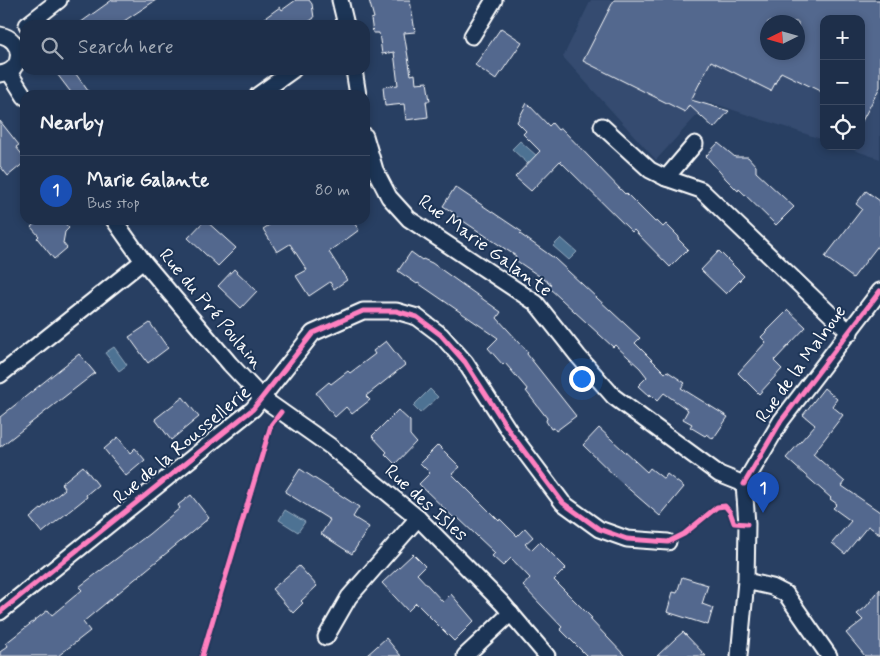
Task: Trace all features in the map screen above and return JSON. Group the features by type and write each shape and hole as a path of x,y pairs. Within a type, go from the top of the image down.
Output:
{"street":[{"path":"34,20 59,0"},
{"path":"340,0 345,20"},
{"path":"472,36 494,0"},
{"path":"20,30 6,38 18,50 18,57 17,62 5,73 20,91"},
{"path":"265,90 286,75"},
{"path":"355,75 357,90"},
{"path":"602,126 650,170 666,178 701,190 850,333"},
{"path":"666,178 695,144"},
{"name":"Rue Marie Galante","path":"370,155 374,170 389,197 409,219 536,303 578,356 614,397 719,474 744,484"},
{"name":"Rue du Pré Poulain","path":"118,225 143,261 230,364 262,398"},
{"path":"0,375 143,261"},
{"name":"Rue de la Malnoue","path":"744,484 781,421 850,333 880,291"},
{"name":"Rue de la Roussellerie","path":"0,612 253,409 294,354 313,333 363,311 396,311 417,317 441,335 465,362 512,436 563,503 599,529 627,539 668,542"},
{"name":"Rue des Isles","path":"262,398 330,446 418,518 511,613 546,656"},
{"path":"739,656 746,581 747,524 744,484"},
{"path":"326,637 349,597 418,518"},
{"path":"746,581 772,587 786,594 829,656"},
{"path":"466,656 511,613"}],"shaded area":[{"path":"591,0 880,0 880,159 854,150 865,150 865,15 820,15 820,139 709,102 656,160 563,57"},
{"path":"520,141 537,156 529,165 512,149"},
{"path":"561,238 577,252 569,260 553,246"},
{"path":"114,347 127,365 119,371 105,353"},
{"path":"430,389 438,397 420,413 413,406"},
{"path":"285,510 305,522 298,532 279,520"}],"building":[{"path":"112,0 156,0 126,20 84,20"},
{"path":"296,0 309,0 312,4 314,18 311,20 262,20 280,7 282,10"},
{"path":"369,0 410,0 415,32 404,33 411,75 415,74 416,83 427,82 430,101 426,101 428,117 406,120 404,104 385,106 383,87 398,85 394,52 382,54 379,33 373,33 371,19 374,18"},
{"path":"614,0 880,0 880,87 865,115 865,15 820,15 820,91 781,72 771,91 711,61 691,100 729,111 714,128 689,105 685,112 583,61"},
{"path":"501,28 522,42 496,80 475,65"},
{"path":"58,75 77,75 87,90 69,90"},
{"path":"527,103 549,126 552,123 558,130 561,128 655,222 657,221 663,227 666,224 679,237 678,239 688,249 670,267 634,230 632,232 560,161 531,191 515,177 540,151 523,134 526,131 517,122"},
{"path":"0,121 19,145 16,147 20,152 20,166 8,176 0,166"},
{"path":"718,143 735,157 748,157 756,166 756,172 794,207 776,225 739,189 738,191 706,156"},
{"path":"455,187 522,232 520,234 554,258 640,338 635,343 665,373 667,371 685,383 681,388 728,417 713,439 707,434 705,436 690,427 692,424 683,419 688,410 664,393 657,401 638,386 647,377 640,368 615,345 613,347 548,287 551,284 514,259 516,256 443,206"},
{"path":"866,191 880,201 880,243 853,278 825,257 862,209 856,204"},
{"path":"33,225 66,225 69,228 65,232 63,243 67,248 54,259 37,238 39,236 31,227"},
{"path":"200,225 211,225 236,248 218,266 188,238"},
{"path":"269,225 356,225 359,230 329,252 347,280 334,289 330,282 309,296 296,276 307,270 290,244 277,252 263,229"},
{"path":"719,251 744,276 726,294 701,270"},
{"path":"411,252 422,260 432,263 501,312 497,318 528,352 527,354 576,416 556,431 554,428 551,429 546,421 547,418 526,391 528,390 505,363 503,365 488,348 498,338 398,271"},
{"path":"234,269 257,291 241,308 218,286"},
{"path":"788,310 806,327 774,361 782,369 759,394 738,373 766,342 761,337"},
{"path":"150,323 168,348 148,363 129,337"},
{"path":"386,341 405,365 366,396 370,400 352,414 346,407 335,417 316,393 329,382 331,384 348,371 350,373 375,354 373,351"},
{"path":"79,354 95,373 0,447 0,417"},
{"path":"824,388 837,399 832,406 843,415 813,454 845,482 842,486 880,512 880,534 868,526 845,554 832,543 851,521 833,508 837,504 786,458 815,425 803,415"},
{"path":"183,397 199,417 171,440 155,419"},
{"path":"398,410 410,421 410,435 416,442 395,464 372,436"},
{"path":"599,428 647,472 650,468 664,479 667,474 684,487 660,516 623,484 583,445"},
{"path":"118,437 130,453 135,448 145,460 126,476 104,449"},
{"path":"438,445 460,467 452,474 499,521 500,519 517,536 525,528 533,537 525,544 532,550 540,542 566,568 554,580 592,618 590,619 625,656 587,656 560,629 562,627 523,586 530,578 511,558 503,566 492,556 495,553 457,517 455,519 419,484 430,473 420,463"},
{"path":"83,466 98,485 86,495 87,497 42,533 30,518 65,489 61,484"},
{"path":"300,469 359,507 353,517 369,527 352,554 321,534 330,520 285,492"},
{"path":"191,495 209,518 83,622 90,631 58,656 0,656 0,652 8,646 6,643 48,610 52,615 82,590 79,587 149,534 180,508 178,505"},
{"path":"413,554 425,566 417,574 443,602 451,594 474,621 454,641 416,603 408,611 382,583"},
{"path":"299,566 317,586 301,601 303,603 293,613 272,589"},
{"path":"682,577 708,585 702,604 713,608 708,625 667,612 673,592 677,593"},
{"path":"880,589 880,656 865,656 846,633 863,620 857,614 866,607"},
{"path":"683,632 706,656 657,656 676,638"},
{"path":"386,638 401,656 366,656"}],"cycle path":[{"path":"744,484 781,421 880,291"},
{"path":"0,612 253,409 313,333 363,311 396,311 417,317 441,335 465,362 512,435 563,503 599,529 627,539 668,542 684,534 717,507 725,506 730,512 734,523 747,524"},
{"path":"202,656 271,425 281,412"}],"place":[{"name":"Marie Galante","path":"763,513"}]}
